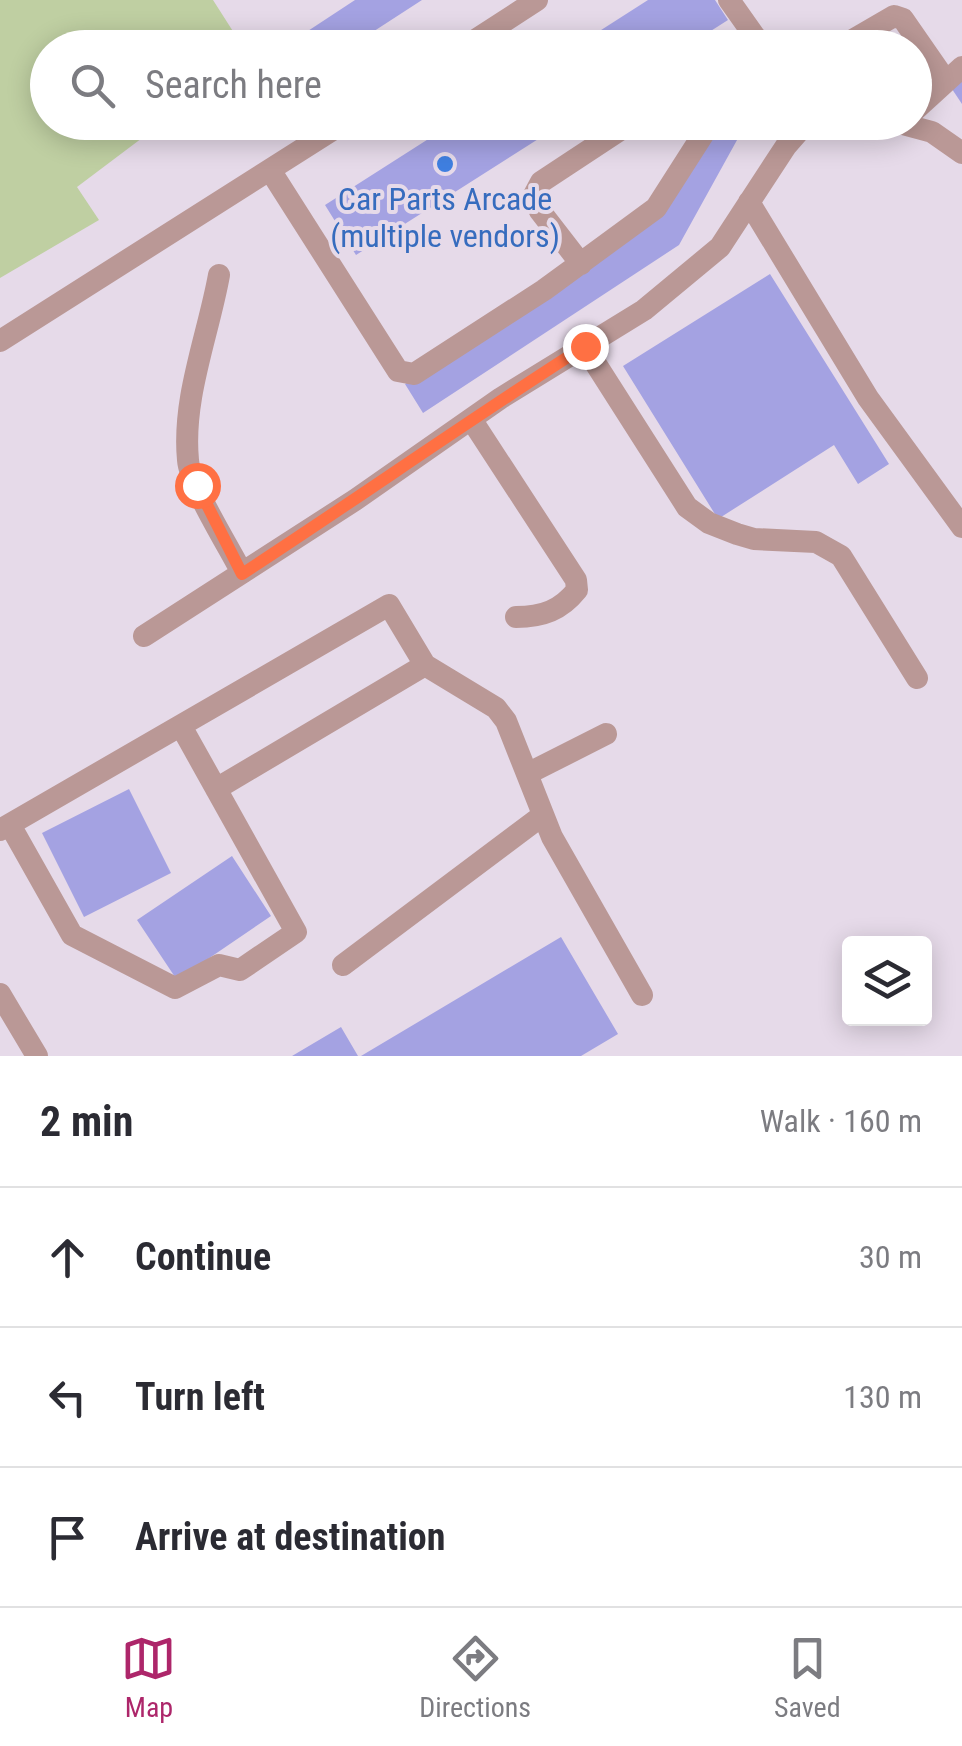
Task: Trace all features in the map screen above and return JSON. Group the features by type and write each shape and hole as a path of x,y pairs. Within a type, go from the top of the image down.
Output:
{"street":[{"path":"491,30 537,0"},
{"path":"730,0 751,30"},
{"path":"870,30 894,16 912,30"},
{"path":"932,51 954,74 932,94"},
{"path":"932,132 962,153"},
{"path":"0,342 317,140"},
{"path":"581,264 533,197 542,182 605,140"},
{"path":"270,170 402,373 414,374 581,264 656,208 699,140"},
{"path":"144,636 644,310 720,247 791,140"},
{"path":"750,202 868,398 962,526"},
{"path":"219,276 195,376 188,420 188,463 242,574"},
{"path":"585,346 687,508 708,523 736,534 754,539 816,542 841,556 917,678"},
{"path":"471,420 576,580 577,590 564,606 539,616 516,617"},
{"path":"180,726 296,932 240,970 219,964 176,988 72,935 5,828 180,726 389,606 426,665 496,708 506,721 552,837 642,995"},
{"path":"216,788 426,665"},
{"path":"527,774 606,734"},
{"path":"343,965 543,814"},
{"path":"0,994 37,1056"}],"green space":[{"path":"0,0 213,0 232,30 30,30 30,140 139,140 77,187 99,220 0,278"}],"building":[{"path":"355,0 422,0 376,30 309,30"},
{"path":"648,0 715,0 728,20 712,30 601,30"},
{"path":"962,78 962,104 950,86"},
{"name":"Car Parts Arcade (multiple vendors)","path":"427,140 537,140 356,255 325,205"},
{"path":"705,140 737,140 679,245 423,413 405,384 659,218"},
{"path":"770,274 889,464 858,484 834,445 718,519 623,366"},
{"path":"129,789 171,873 84,917 42,833"},
{"path":"232,856 271,916 177,980 137,920"},
{"path":"561,937 618,1034 581,1056 361,1056"},
{"path":"341,1027 358,1056 292,1056"}],"place":[{"name":"Car Parts Arcade (multiple vendors)","path":"445,164"}],"route":[{"path":"197,485 242,574 501,398 585,346"}]}
